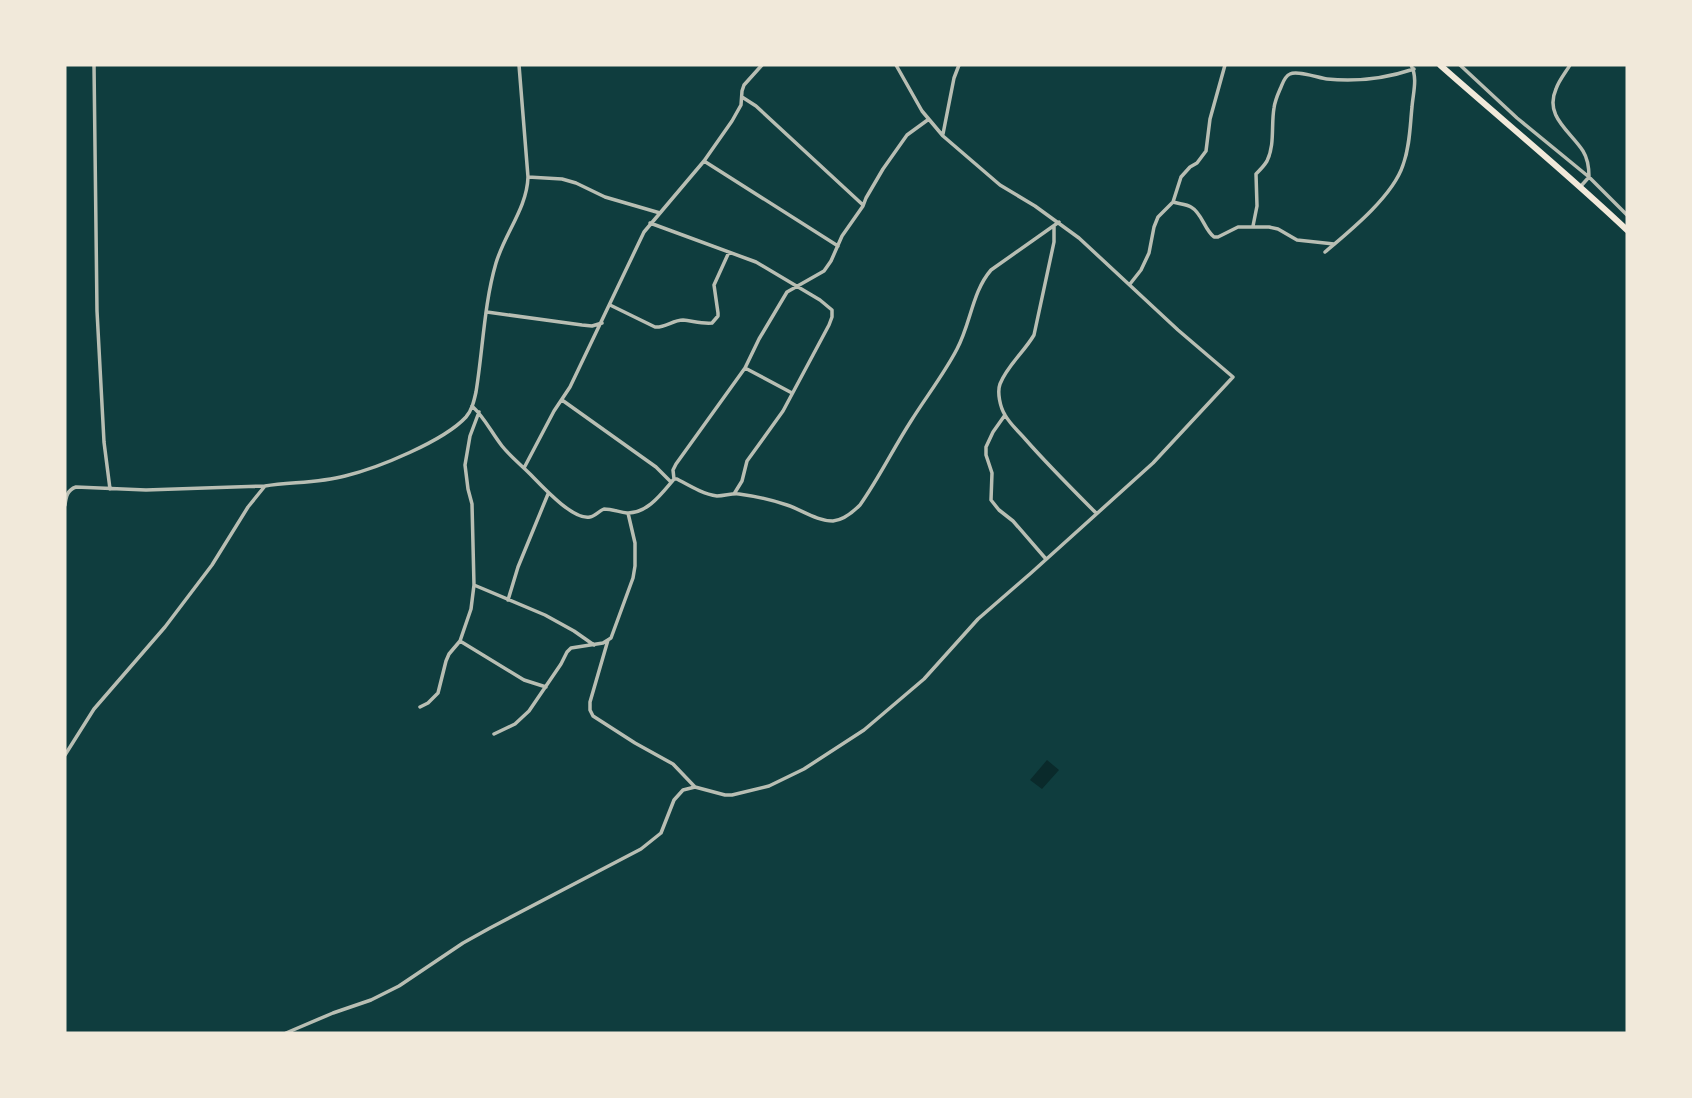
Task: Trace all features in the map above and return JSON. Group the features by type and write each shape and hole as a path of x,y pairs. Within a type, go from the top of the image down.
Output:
{"highway":[{"path":"1440,65 1581,186 1627,230"}],"street":[{"path":"94,65 97,311 104,442 110,489"},
{"path":"65,505 71,489 146,490 265,486 345,476 424,445 449,431 466,416 472,406 478,383 495,266 528,189 520,65"},
{"path":"524,468 602,323 630,259 650,223 704,161 739,110 744,85 762,65"},
{"path":"286,1033 371,1000 399,986 481,933 634,853 661,833 670,807 682,790 695,787 725,795 769,786 804,769 864,730 925,679 978,619 1153,463 1233,377 1079,238 1059,222 1000,186 943,136 922,111 896,65"},
{"path":"943,136 959,65"},
{"path":"1130,284 1149,253 1158,217 1173,202 1185,171 1197,163 1206,151 1210,119 1225,65"},
{"path":"1460,65 1517,118 1589,177 1627,215"},
{"path":"1570,65 1556,88 1553,110 1566,132 1583,151 1589,164 1589,177 1581,186"},
{"path":"1253,226 1257,206 1256,174 1268,158 1277,96 1288,75 1295,73 1328,79 1346,79 1388,75 1412,67 1415,85 1409,142 1399,175 1377,204 1325,252"},
{"path":"742,97 756,106 863,206"},
{"path":"673,481 676,464 745,368 787,292 824,271 883,169 907,135 929,119"},
{"path":"704,161 838,246"},
{"path":"528,177 562,179 605,197 660,213"},
{"path":"1173,202 1198,212 1206,230 1214,237 1238,227 1253,226 1278,229 1297,240 1334,244"},
{"path":"472,406 502,446 548,494 582,517 592,517 604,509 628,513 645,509 677,479 718,496 734,494 786,505 820,519 841,520 853,512 867,495 949,363 964,334 972,304 987,275 1059,222"},
{"path":"650,223 756,262 832,310 832,317 783,411 747,461 742,481 734,494"},
{"path":"1054,227 1054,242 1034,335 999,386 1001,405 1005,415 1033,448 1097,513"},
{"path":"610,305 655,327 664,327 680,320 712,323 718,316 714,285 729,252"},
{"path":"487,312 582,326 602,323"},
{"path":"745,368 792,393"},
{"path":"562,400 673,481"},
{"path":"420,707 438,693 446,661 460,641 471,609 474,585 472,504 465,465 470,436 479,412"},
{"path":"1005,415 986,447 992,472 991,500 1046,560"},
{"path":"65,755 94,709 165,627 212,565 248,507 265,486"},
{"path":"508,600 518,567 548,494"},
{"path":"628,513 635,542 633,578 608,640 590,710 593,716 673,764 695,787"},
{"path":"474,585 545,615 594,645"},
{"path":"494,734 514,724 529,711 567,652 579,646 608,640"},
{"path":"460,641 524,680 546,687"}],"water":[{"path":"1047,760 1059,770 1042,789 1030,780"}]}
